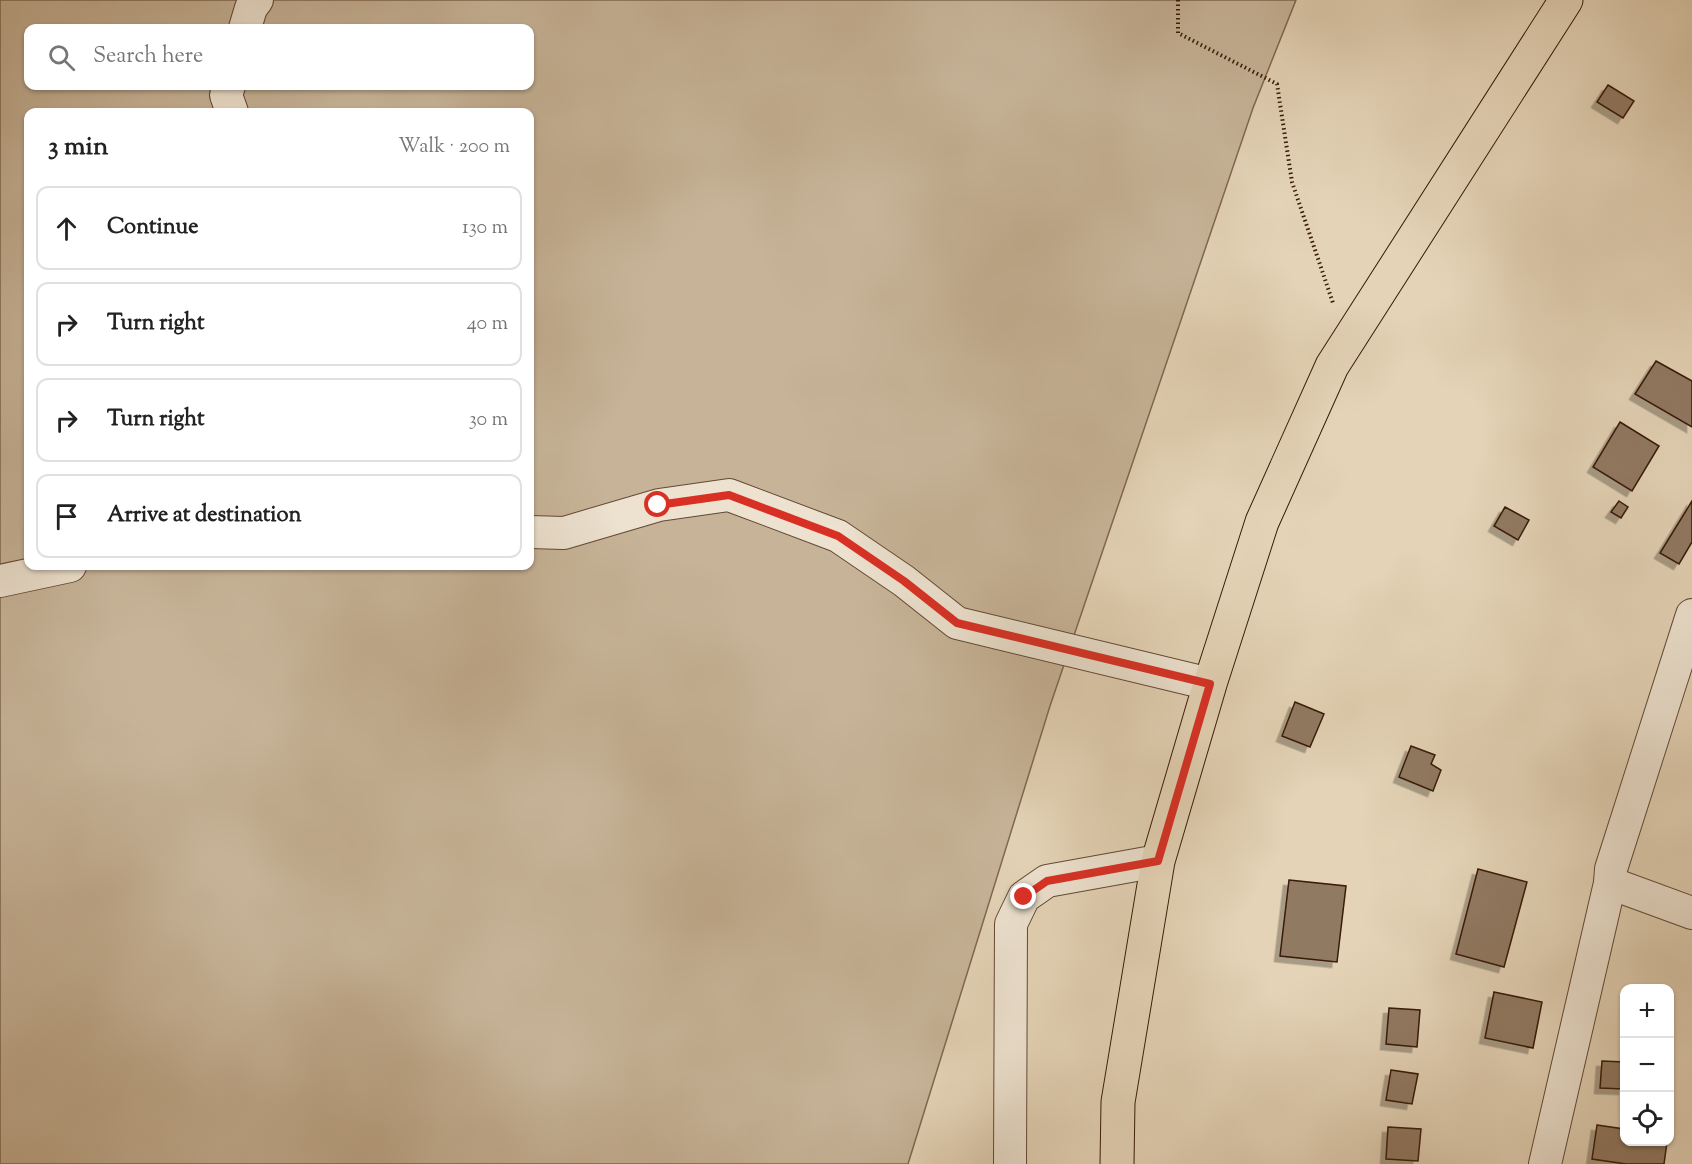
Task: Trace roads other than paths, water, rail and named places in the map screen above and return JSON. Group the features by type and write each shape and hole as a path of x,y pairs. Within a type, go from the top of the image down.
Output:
{"main road":[{"path":"1117,1164 1118,1102 1158,861 1210,684 1262,522 1332,366 1566,0"}],"street":[{"path":"246,24 251,8 257,0"},
{"path":"228,90 226,95 231,108"},
{"path":"534,532 564,534 658,505 729,495 838,536 904,581 957,623 1210,684"},
{"path":"0,580 50,570"},
{"path":"1545,1164 1610,883 1611,869 1692,615"},
{"path":"1010,1164 1011,924 1024,897 1047,881 1158,861"},
{"path":"1610,883 1692,913"}]}
